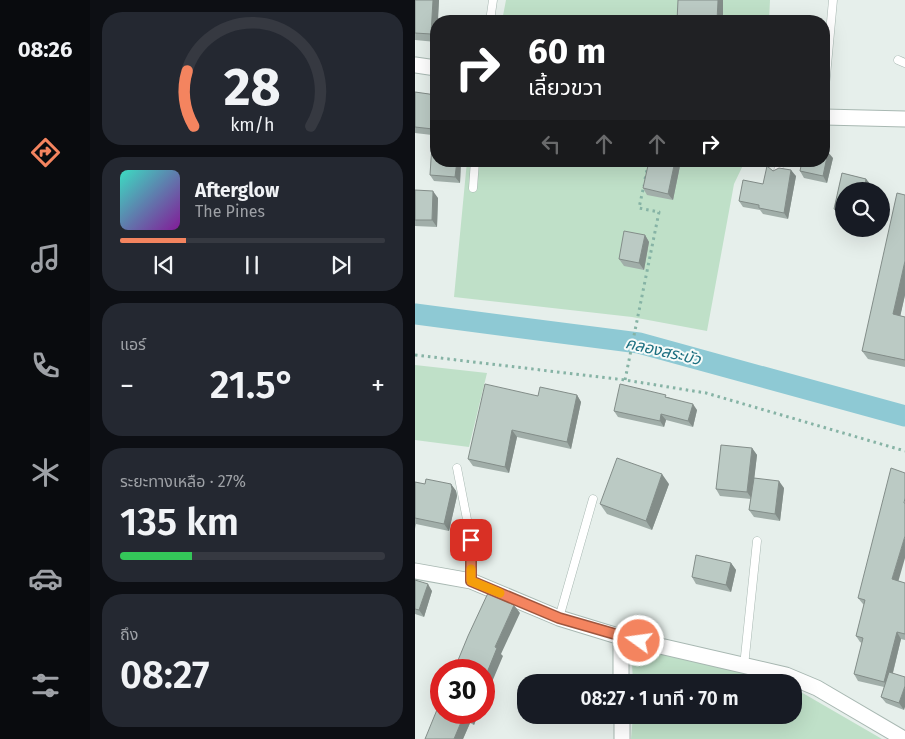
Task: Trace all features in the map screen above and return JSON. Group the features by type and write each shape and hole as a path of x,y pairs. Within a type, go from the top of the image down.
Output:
{"street":[{"path":"415,65 430,67"},
{"path":"830,118 905,119"},
{"path":"415,571 471,581 559,618 621,637 786,676 817,688 904,739"},
{"path":"621,637 621,674"},
{"path":"622,724 622,739"}],"lane":[{"path":"491,15 493,0"},
{"path":"830,33 833,0"},
{"path":"473,188 475,167"},
{"path":"778,171 779,167"},
{"path":"457,468 471,540 471,581"},
{"path":"559,618 593,499"},
{"path":"744,666 757,541"}],"path":[{"path":"625,380 659,212 639,208 648,167"},
{"path":"415,355 625,380 706,393 905,451"}],"green space":[{"path":"506,0 770,0 769,15 503,15"},
{"path":"466,167 742,167 734,184 707,331 632,317 454,297"},
{"path":"415,365 487,373 469,447 415,440"},
{"path":"631,647 748,674 633,674"},
{"path":"802,693 882,739 631,739 632,724 802,724"}],"building":[{"path":"415,0 433,0 432,15 430,15 430,34 415,33"},
{"path":"678,0 718,0 717,15 677,15"},
{"path":"415,92 430,94 430,129 415,127"},
{"path":"431,167 456,167 455,177 430,175"},
{"path":"648,167 674,167 668,194 643,188"},
{"path":"767,167 773,171 779,168 791,170 784,213 759,208 759,205 739,201 743,180 763,184"},
{"path":"801,167 825,167 823,176 800,171"},
{"path":"842,173 866,179 866,182 840,182"},
{"path":"415,190 433,191 432,220 415,220"},
{"path":"897,193 905,195 905,261 893,314 905,317 905,360 862,351 887,237 890,237 890,225"},
{"path":"624,231 645,235 639,263 619,259"},
{"path":"485,384 538,396 540,387 577,395 567,442 512,430 505,467 468,459"},
{"path":"620,384 666,395 665,397 693,404 688,421 661,414 660,421 614,411"},
{"path":"721,445 752,448 747,492 716,489"},
{"path":"617,458 662,474 646,521 600,504"},
{"path":"891,468 905,473 905,536 892,579 905,583 905,634 897,632 884,682 854,674 863,638 856,636 865,600 858,598"},
{"path":"754,478 779,481 775,514 749,510"},
{"path":"426,479 451,484 452,489 444,524 415,518 415,482 425,484"},
{"path":"696,555 731,563 726,585 692,577"},
{"path":"415,580 428,584 419,610 415,609"},
{"path":"488,593 514,605 495,647 497,648 493,659 459,659"},
{"path":"889,672 905,677 905,686 899,703 881,697"},
{"path":"431,724 460,724 454,739 425,739"}],"waterway":[{"name":"คลองสระบัว","path":"415,314 639,343 905,416"}],"slow traffic":[{"path":"471,569 471,581 500,593"}],"route":[{"path":"471,540 471,581 559,618 639,641"}]}
